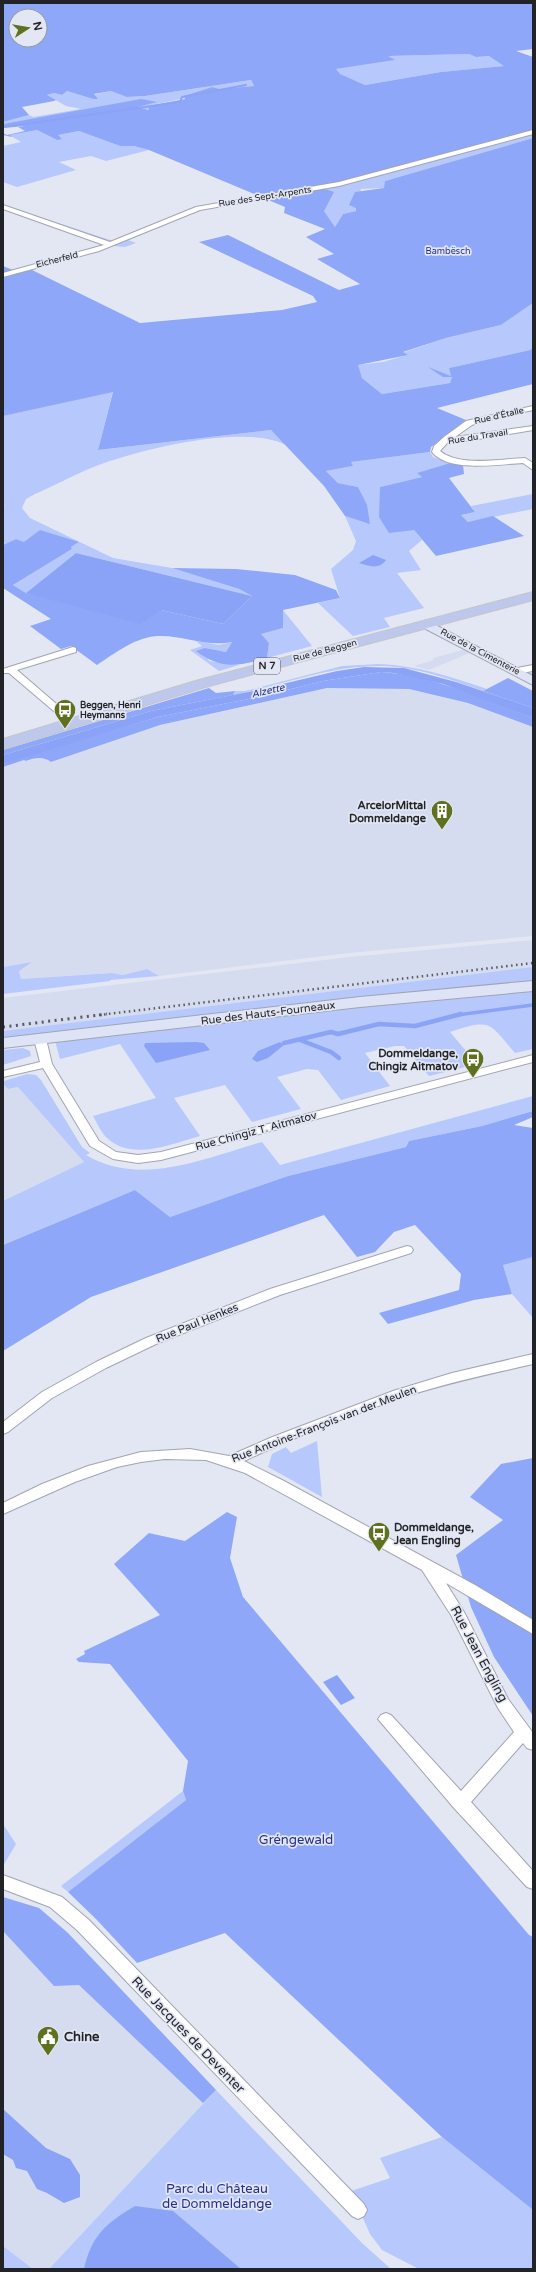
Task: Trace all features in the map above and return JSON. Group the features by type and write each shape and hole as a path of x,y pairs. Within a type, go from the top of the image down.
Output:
{"main road":[{"name":"Rue de Beggen","path":"3,744 204,683 533,596"}],"street":[{"name":"Rue des Sept-Arpents","path":"111,245 198,208 345,183 533,132"},
{"path":"3,207 111,245"},
{"name":"Eicherfeld","path":"3,275 111,245"},
{"name":"Rue d'Étalle","path":"447,439 469,423 477,420 533,408"},
{"name":"Rue du Travail","path":"533,428 461,440 447,439 437,448 436,452 445,459 463,462 529,460 533,468"},
{"name":"Rue de la Cimenterie","path":"426,624 533,681"},
{"path":"7,671 72,650"},
{"path":"516,672 533,668"},
{"path":"7,671 72,722"},
{"name":"Rue des Hauts-Fourneaux","path":"3,1043 360,1002 533,986"},
{"name":"Rue Chingiz T. Aitmatov","path":"40,1039 46,1064 94,1142 113,1155 138,1159 161,1156 533,1058"},
{"path":"3,1074 46,1064"},
{"name":"Rue Paul Henkes","path":"3,1429 47,1395 101,1365 151,1341 275,1292 407,1250"},
{"name":"Rue Antoine-François van der Meulen","path":"3,1509 98,1468 145,1456 192,1454 232,1461 274,1441 398,1394 452,1378 533,1360"},
{"path":"232,1461 273,1481 424,1565 503,1606 533,1628"},
{"name":"Rue Jean Engling","path":"424,1565 445,1589 480,1661 528,1738"},
{"path":"386,1719 460,1803 533,1882"},
{"path":"460,1803 528,1738"},
{"name":"Rue Jacques de Deventer","path":"3,1882 56,1902 83,1925 358,2210"}],"shaded area":[{"path":"466,649 472,652 429,670 414,666 433,660 433,658"},
{"path":"327,688 409,689 468,703 533,727 533,936 349,953 159,976 147,969 123,975 112,973 21,979 19,971 31,962 3,967 3,767 24,760 27,761 38,758 47,759 51,762 160,725"},
{"path":"533,940 533,967 3,1031 3,998 350,957"},
{"path":"3,1084 8,1089 18,1087 84,1162 3,1201"},
{"path":"3,1897 39,1908 68,1933 216,2090 49,2269 33,2269 3,2246"}],"green space":[{"name":"Bambësch","path":"3,3 533,3 533,49 516,51 533,57 533,132 322,188 334,192 324,211 335,227 343,214 356,211 356,208 349,205 355,192 384,188 385,181 533,138 533,303 501,325 446,338 403,352 408,355 358,365 362,378 382,394 450,383 452,377 443,377 428,367 451,376 449,368 530,350 533,347 533,384 437,408 466,420 431,447 430,452 351,462 353,466 326,471 338,483 358,487 367,505 370,524 345,516 324,486 271,430 98,450 113,392 3,416 3,266 18,272 30,269 140,323 282,310 317,302 313,296 199,242 228,235 339,290 360,284 317,259 334,254 306,237 325,229 284,213 285,207 149,150 134,146 120,146 79,131 58,135 62,139 57,140 37,130 10,135 12,137 3,135 3,133 7,135 25,131 18,127 25,126 3,128 3,124 141,99 157,102 138,107 149,110 148,106 185,99 184,96 212,87 220,89 254,86 251,80 145,96 127,97 111,91 94,94 98,99 93,99 67,91 62,95 54,93 47,95 56,100 54,101 22,107 29,115 3,122","holes":["469,54 476,57 489,56 504,66 441,72 365,85 340,74 336,69 395,60 388,56"]},
{"path":"469,54 476,57 489,56 505,66 441,72 365,85 339,74 335,69 394,60 387,56"},
{"path":"251,80 254,86 220,89 212,87 184,96 185,98 148,106 150,110 137,107 156,102 70,113 3,124 3,122 29,115 33,117 81,109 66,106 47,95 54,93 62,95 67,91 93,99 93,95 111,91 128,97 145,96"},
{"path":"37,130 57,140 57,135 79,131 120,146 134,146 149,150 106,161 91,156 59,162 76,170 17,187 3,182 3,146 21,142 9,135"},
{"path":"533,132 533,138 385,181 385,188 361,189 356,211 343,214 335,227 324,211 321,188"},
{"path":"258,196 205,208 128,240 136,243 125,247 114,246 18,272 15,271 95,249 101,245 98,242 3,209 3,205 110,240 116,240 196,207"},
{"path":"533,303 533,347 530,350 449,368 452,377 450,383 382,394 362,378 357,365 383,362 407,355 402,353 446,338 501,325"},
{"path":"113,391 98,450 271,430 288,446 270,440 248,437 224,437 197,440 145,451 95,466 26,499 22,508 30,518 113,558 172,568 239,589 252,596 76,553 26,593 13,585 72,549 71,547 79,542 24,542 16,539 3,545 3,506 5,505 3,504 3,416"},
{"path":"430,452 433,457 450,463 418,473 422,477 380,487 422,540 409,551 421,570 397,573 424,608 384,618 390,627 353,636 318,603 340,598 331,569 353,550 356,541 345,516 370,523 358,487 338,483 326,471 353,466 350,462"},
{"path":"450,463 463,465 464,474 449,478 475,512 461,515 468,522 493,516 524,536 436,556 414,530 389,533 379,517 380,487 422,477 417,473"},
{"path":"533,494 533,509 468,522 461,515 475,512 471,506"},
{"path":"40,530 79,542 71,547 72,549 13,585 26,593 161,610 223,624 252,596 239,589 172,568 236,569 295,575 336,590 340,598 283,610 283,628 261,634 269,643 267,658 257,661 230,665 222,664 205,657 196,651 205,648 226,652 232,642 214,643 170,636 152,636 144,638 119,650 97,665 71,646 61,649 30,626 51,619 3,588 3,545 16,539 24,542"},
{"path":"283,610 312,646 267,658 269,643 260,634 283,628"},
{"path":"196,641 219,645 232,642 226,652 205,648 209,661 239,665 219,671 190,650 202,646"},
{"path":"379,664 434,672 487,689 483,691 424,672 383,666 361,667 318,674 233,695 235,691 245,691 342,666"},
{"path":"381,672 420,678 458,689 533,718 533,727 468,703 409,689 327,688 160,725 51,762 42,758 36,758 26,761 24,760 3,767 3,764 22,757 158,717 259,697 323,681"},
{"path":"508,678 533,691 533,708 483,691"},
{"path":"209,688 216,693 235,691 233,695 151,711 3,755 3,750"},
{"path":"32,962 19,971 21,979 112,973 123,975 147,969 159,976 110,980 3,994 3,967"},
{"path":"533,967 533,1049 515,1053 494,1029 488,1026 474,1025 450,1032 477,1064 429,1076 404,1046 395,1046 365,1053 390,1086 341,1100 318,1070 307,1069 277,1077 301,1109 252,1122 225,1085 174,1098 200,1136 152,1149 127,1149 116,1144 104,1135 93,1116 156,1098 120,1044 60,1059 54,1037 3,1043 3,1031"},
{"path":"23,1048 30,1051 31,1056 3,1065 3,1050"},
{"path":"27,1074 36,1075 41,1080 82,1147 90,1153 86,1155 107,1165 129,1169 151,1169 174,1166 197,1161 262,1142 280,1165 533,1096 533,1111 482,1126 409,1141 406,1147 288,1176 170,1217 135,1190 3,1245 3,1201 84,1162 18,1087 8,1089 3,1084 4,1081"},
{"path":"533,1111 533,1117 514,1125 533,1128 533,1257 503,1265 512,1294 474,1300 388,1324 379,1313 459,1290 461,1274 415,1225 394,1232 375,1252 357,1257 324,1215 91,1297 3,1351 3,1245 135,1190 170,1217 288,1176 406,1147 409,1141 482,1126"},
{"path":"533,1257 533,1318 512,1294 503,1265"},
{"path":"317,1441 322,1497 268,1467 272,1454 286,1447 291,1453"},
{"path":"533,1458 533,1716 494,1657 471,1607 456,1555 503,1520 470,1497 501,1464"},
{"name":"Gréngewald","path":"227,1512 237,1517 230,1558 243,1597 529,1935 533,1937 533,2210 442,2137 225,1933 137,1963 96,1919 68,1892 186,1800 183,1791 188,1761 110,1664 79,1662 76,1659 85,1654 84,1651 160,1615 114,1564 149,1533 185,1541"},
{"path":"183,1791 186,1800 68,1892 61,1886"},
{"path":"3,1824 16,1844 3,1866"},
{"path":"3,1897 39,1908 68,1933 216,2090 203,2103 79,1985 54,1986 3,1931"},
{"name":"Parc du Château de Dommeldange","path":"216,2090 362,2243 391,2269 49,2269"},
{"path":"442,2137 533,2210 533,2269 419,2269 382,2250 370,2234 351,2191 390,2178 380,2158"},
{"path":"3,2246 33,2269 3,2269"}],"water":[{"path":"76,553 252,596 223,624 161,610 140,624 26,593"},
{"path":"373,555 386,560 377,566 359,563"},
{"name":"Alzette","path":"364,667 404,668 456,682 533,708 533,718 443,684 394,673 381,672 323,681 259,697 158,717 3,764 3,755 151,711 253,691 337,671"},
{"path":"280,1042 284,1045 268,1058 257,1062 252,1059 258,1051"},
{"path":"145,1043 204,1043 210,1050 156,1063 144,1046"},
{"path":"337,1675 355,1698 341,1705 323,1682"},
{"path":"3,2109 46,2148 70,2159 80,2175 80,2197 64,2203 37,2189 27,2171 16,2168 13,2160 3,2154"},
{"path":"135,2206 173,2211 241,2269 84,2269 91,2248 101,2232 116,2218"}],"waterway":[{"path":"3,127 180,102 182,97 246,85"},
{"path":"457,1015 533,1005"},
{"path":"284,1043 331,1032 338,1034 379,1024 415,1026 457,1015"},
{"path":"300,1040 331,1052 339,1058"}],"railway":[{"path":"99,1015 533,963"},
{"path":"99,1015 107,1014"},
{"path":"3,1027 99,1015"}],"place":[{"name":"Beggen, Henri Heymanns","path":"65,730"},
{"name":"ArcelorMittal Dommeldange","path":"442,830"},
{"name":"Dommeldange, Chingiz Aitmatov","path":"473,1078"},
{"name":"Dommeldange, Jean Engling","path":"379,1552"},
{"name":"Chine","path":"48,2056"}]}
